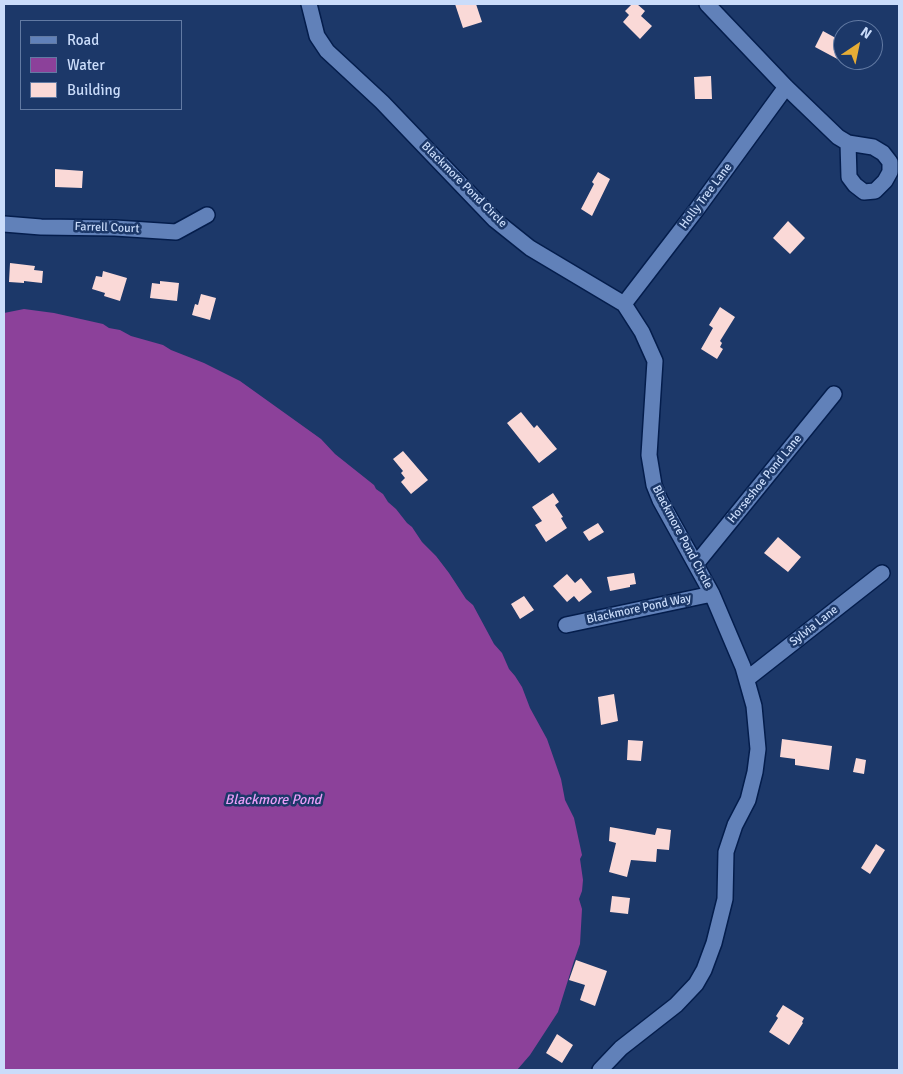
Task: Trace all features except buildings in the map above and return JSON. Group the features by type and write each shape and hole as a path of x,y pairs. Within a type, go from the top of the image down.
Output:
{"street":[{"name":"Blackmore Pond Circle","path":"309,4 317,36 327,51 382,102 495,220 530,248 624,304 642,332 655,362 648,455 654,485 660,500 712,594 747,679 754,706 758,750 748,800 735,825 726,852 725,899 710,955 704,970 686,995 621,1048 600,1070"},
{"path":"707,4 786,87 838,137 848,143"},
{"name":"Holly Tree Lane","path":"624,304 697,209 786,87"},
{"name":"Farrell Court","path":"4,224 176,232 207,215"},
{"name":"Horseshoe Pond Lane","path":"696,564 834,394"},
{"name":"Sylvia Lane","path":"747,679 882,573"},
{"name":"Blackmore Pond Way","path":"566,625 712,594"}],"water":[{"name":"Blackmore Pond","path":"24,309 54,313 103,324 131,336 163,345 240,381 321,439 335,454 374,485 436,556 466,599 473,605 494,644 502,653 509,669 522,687 530,708 547,739 561,779 565,800 574,818 582,855 580,859 583,880 579,899 582,909 580,944 558,1012 530,1055 517,1070 4,1070 4,313"}]}
